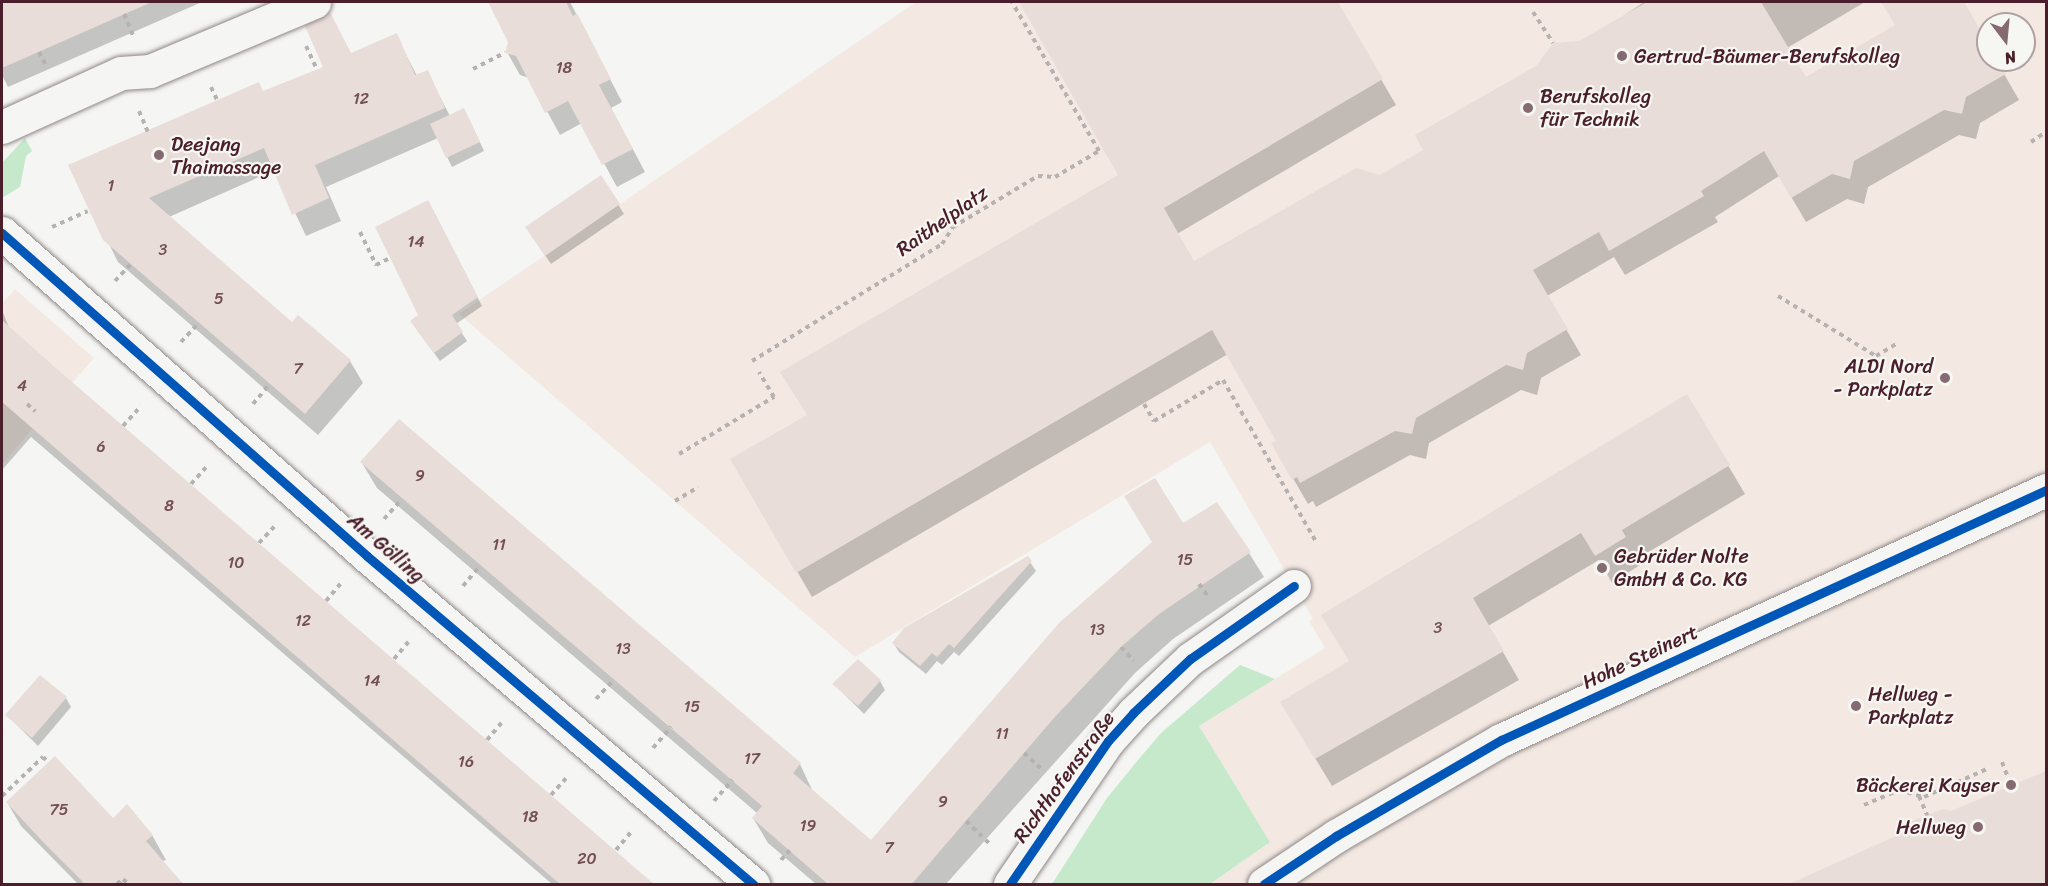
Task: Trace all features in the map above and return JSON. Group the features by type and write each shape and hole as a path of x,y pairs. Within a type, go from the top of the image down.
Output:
{"street":[{"path":"2,127 121,73 150,71 315,2"},
{"name":"Am Gölling","path":"2,233 367,556 753,885"},
{"name":"Hohe Steinert","path":"1264,885 1336,836 1501,740 2046,490"},
{"name":"Richthofenstraße","path":"1010,885 1102,750 1132,713 1190,659 1294,586"}],"path":[{"path":"1533,12 1553,43"},
{"path":"124,14 131,29"},
{"path":"304,41 317,70"},
{"path":"39,52 46,67"},
{"path":"473,69 505,53"},
{"path":"139,112 148,132"},
{"path":"2031,142 2046,132"},
{"path":"57,225 88,211"},
{"path":"360,232 376,265 390,258"},
{"path":"114,282 131,264"},
{"path":"1778,296 1876,356 1898,343"},
{"path":"182,342 199,323"},
{"path":"679,454 774,397 759,372"},
{"path":"1144,404 1154,421 1223,380 1316,542"},
{"path":"249,409 270,384"},
{"path":"123,426 145,402"},
{"path":"27,404 35,411"},
{"path":"191,484 212,460"},
{"path":"675,501 698,487"},
{"path":"259,543 281,519"},
{"path":"465,584 480,566"},
{"path":"326,601 347,576"},
{"path":"1199,584 1212,604"},
{"path":"394,659 414,635"},
{"path":"1121,647 1138,666"},
{"path":"592,704 613,681"},
{"path":"487,740 508,715"},
{"path":"648,753 671,727"},
{"path":"2,796 43,758 46,760"},
{"path":"2002,762 2011,785"},
{"path":"1864,805 1899,790 1924,797 1989,768"},
{"path":"552,795 572,771"},
{"path":"710,806 732,780"},
{"path":"1918,796 1927,815"},
{"path":"615,850 636,826"},
{"path":"117,885 123,879 128,884"}],"shaded area":[{"path":"916,2 2046,2 2046,884 1210,884 1270,842 1199,726 1325,648 1309,621 1313,619 1210,442 855,657 459,314"},
{"path":"15,289 94,358 2,464 2,304"}],"green space":[{"path":"25,138 32,151 26,156 20,187 2,198 2,163"},
{"path":"1240,665 1275,679 1199,726 1270,842 1210,884 1052,884 1107,798 1161,733"}],"building":[{"path":"2,2 152,2 2,68"},
{"path":"488,2 566,2 573,16 577,13 611,79 599,85 633,149 602,165 568,101 545,113 516,56 505,53 508,42"},
{"path":"1019,2 1338,2 1383,79 1164,208 1194,261 1356,168 1380,175 1423,150 1415,135 1536,66 1553,43 1579,41 1647,2 1761,2 1806,77 1895,25 1881,2 1964,2 1976,22 1976,72 2005,72 2006,74 1966,97 1962,114 1944,110 1854,161 1850,179 1832,174 1791,198 1764,151 1701,191 1704,196 1609,251 1599,232 1533,270 1568,329 1527,353 1523,370 1506,365 1416,418 1412,434 1395,431 1300,483 1297,477 1292,480 1271,443 1276,441 1212,330 796,573 730,459 807,415 780,372 1118,175"},
{"path":"330,12 351,53 397,33 415,75 428,70 445,108 315,165 329,198 292,215 264,148 149,198 292,322 298,315 351,360 305,414 103,240 68,165 259,82 263,91 323,67 305,26"},
{"path":"464,108 480,142 446,158 430,124"},
{"path":"601,175 620,204 545,256 525,227"},
{"path":"428,200 478,297 452,315 463,332 434,353 410,321 418,315 375,227"},
{"path":"2,320 655,885 561,885 2,402"},
{"path":"1687,394 1730,465 1622,530 1626,537 1595,556 1581,533 1473,598 1504,651 1315,759 1280,702 1349,661 1321,615"},
{"path":"399,419 801,763 793,773 871,840 1060,622 1152,542 1124,496 1155,478 1183,523 1217,502 1251,552 1159,614 1121,647 1053,719 911,885 829,885 752,818 762,806 360,462"},
{"path":"1028,556 1032,561 954,648 949,644 937,657 932,653 920,666 892,643 904,628"},
{"path":"858,659 881,680 858,706 832,684"},
{"path":"40,675 67,697 32,738 5,715"},
{"path":"55,756 113,818 127,804 153,835 146,841 184,885 86,885 44,843 6,802"},
{"name":"Hellweg","path":"2046,771 2046,885 1787,885 1907,831 1910,822 1943,809 1951,811"}],"cycle path":[{"path":"2,233 367,556 753,884"},
{"path":"1264,884 1336,836 1501,740 2046,490"},
{"path":"1010,884 1108,741 1133,713 1190,659 1294,586"}],"place":[{"name":"Gertrud-Bäumer-Berufskolleg","path":"1622,56"},
{"name":"Berufskolleg für Technik","path":"1528,108"},
{"name":"Deejang Thaimassage","path":"159,155"},
{"name":"ALDI Nord - Parkplatz","path":"1945,378"},
{"name":"Gebrüder Nolte GmbH & Co. KG","path":"1602,568"},
{"name":"Hellweg - Parkplatz","path":"1856,706"},
{"name":"Bäckerei Kayser","path":"2011,785"},
{"name":"Hellweg","path":"1978,827"}]}
